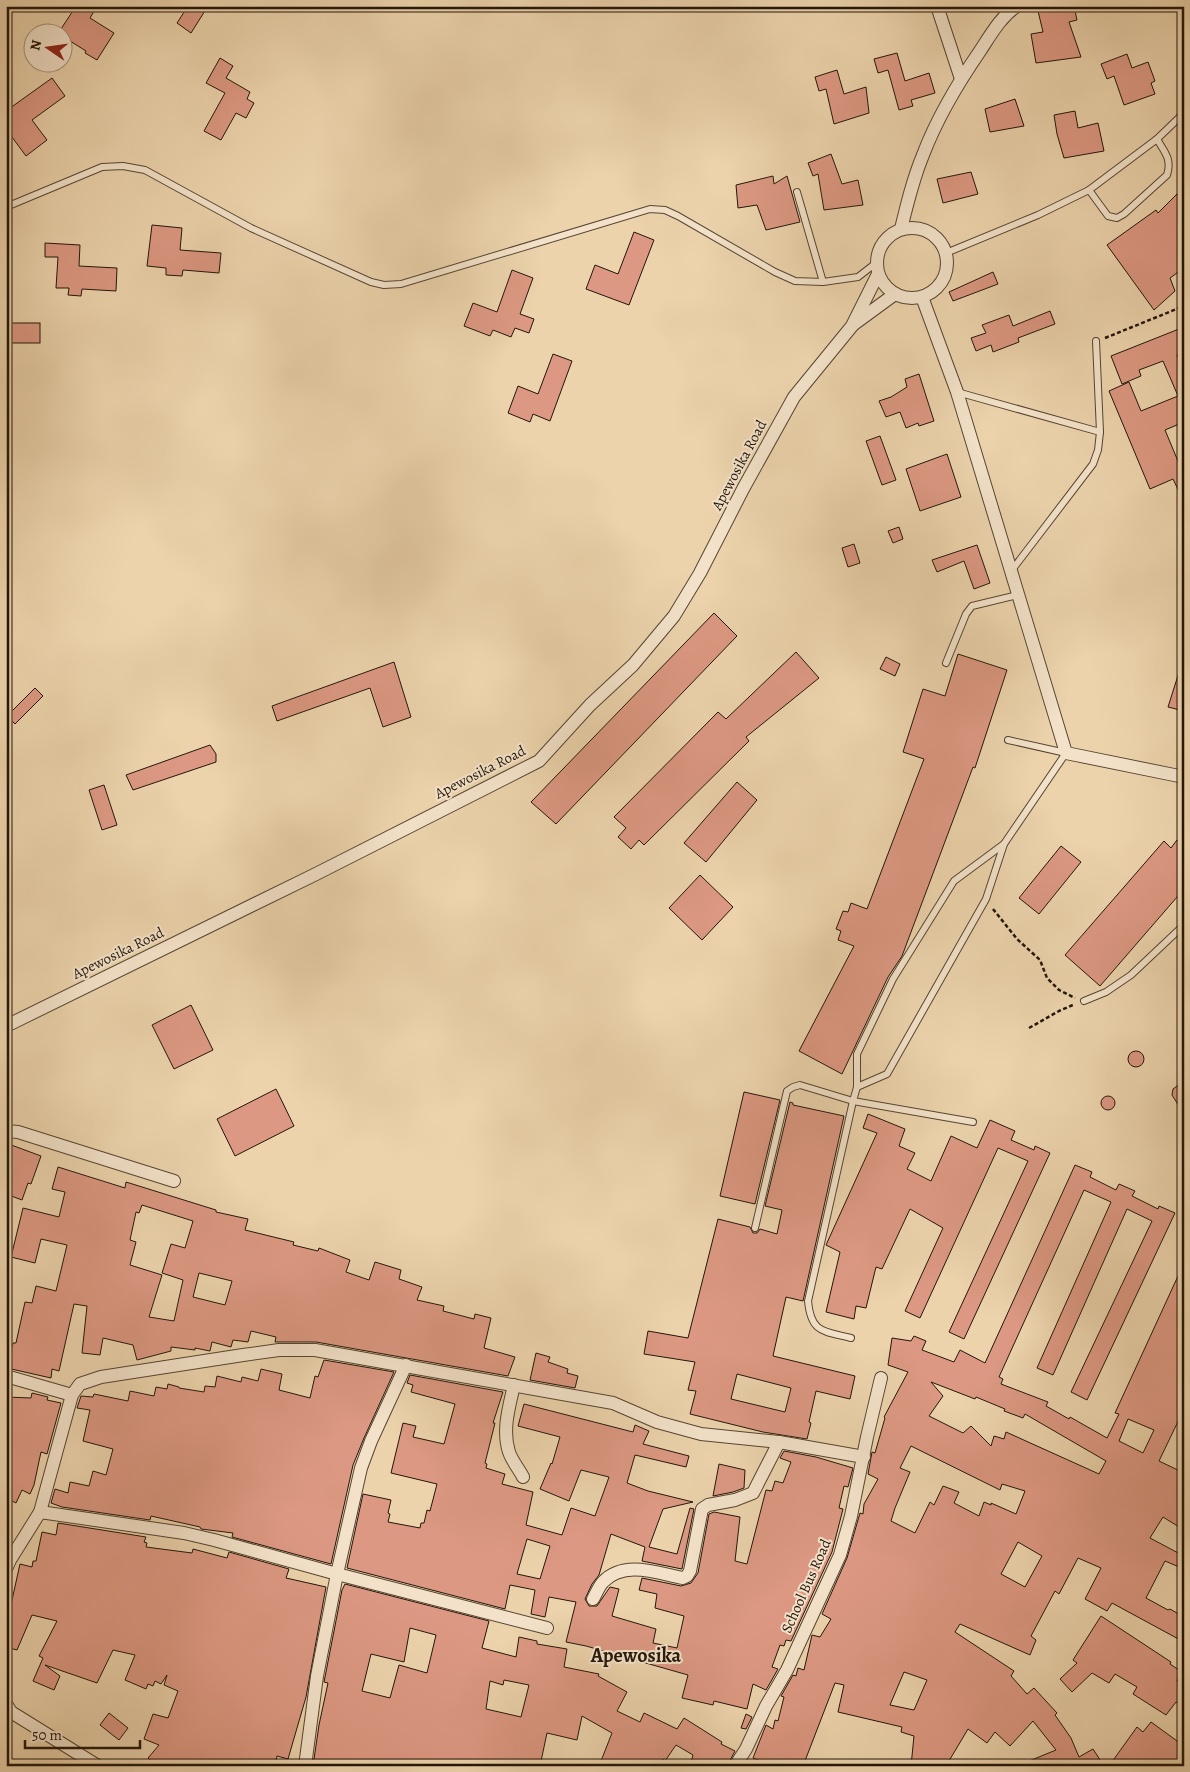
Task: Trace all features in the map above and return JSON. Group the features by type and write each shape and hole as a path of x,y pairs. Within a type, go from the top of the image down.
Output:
{"street":[{"path":"936,6 961,79"},
{"path":"901,229 912,184 938,121 961,79 987,40 1010,11 1017,6"},
{"path":"852,326 877,269 878,252 883,242 891,234 901,229 915,227 928,231 939,240 946,253 947,264 942,280 932,292 922,297 908,298 895,294 885,286 877,269"},
{"path":"852,326 895,294"},
{"path":"922,297 958,392 1066,753 1184,777"},
{"name":"Apewosika Road","path":"6,1026 316,874 539,761 590,705 634,665 674,616 700,573 743,489 794,397 852,326"},
{"path":"6,1131 18,1132 174,1181"},
{"path":"6,1568 40,1512 72,1395 80,1384 101,1377 279,1350 316,1350 614,1403 657,1422 702,1434 779,1442 864,1457"},
{"path":"305,1766 317,1676 337,1574 361,1468 371,1441 406,1365"},
{"path":"6,1376 72,1395"},
{"name":"School Bus Road","path":"735,1766 746,1749 766,1706 787,1670 841,1553 851,1516 881,1378"},
{"path":"514,1385 507,1412 506,1434 510,1454 523,1477"},
{"path":"593,1599 602,1582 614,1573 634,1568 683,1578 687,1576 690,1571 702,1509 708,1505 735,1500 753,1493 779,1442"},
{"path":"40,1512 214,1540 547,1628"},
{"path":"6,1704 11,1712 98,1766"}],"lane":[{"path":"946,253 1038,215 1088,190 1157,139 1184,113"},
{"path":"1088,190 1108,216 1117,218 1124,214 1167,175 1170,166 1168,158 1157,139"},
{"path":"6,207 102,167 123,166 145,170 251,228 371,282 384,285 401,284 650,209 665,210 678,216 775,272 795,280 823,282 858,277 877,269"},
{"path":"797,192 823,282"},
{"path":"1012,570 1093,464 1098,450 1100,432 1096,341"},
{"path":"958,392 1100,432"},
{"path":"946,663 966,614 972,606 1018,595"},
{"path":"857,1087 887,1074 984,902 1004,844 1066,753 1008,740"},
{"path":"851,1338 822,1331 810,1316 808,1301 857,1087 856,1054 898,971 954,881 1004,844"},
{"path":"1084,1001 1106,992 1131,975 1184,925"},
{"path":"755,1228 787,1091 793,1086 800,1085 853,1101 972,1122"}],"path":[{"path":"1096,341 1184,306"},
{"path":"984,902 991,907 1017,939 1040,960 1047,978 1060,990 1073,998 1084,1001"},
{"path":"1029,1028 1060,1010 1084,1001"}],"building":[{"path":"76,6 97,6 90,18 114,33 97,60 72,42 72,22 66,22"},
{"path":"188,6 208,6 191,33 177,23"},
{"path":"1060,6 1074,6 1077,20 1069,22 1081,57 1036,63 1031,34 1043,32 1038,11"},
{"path":"897,53 905,81 929,73 935,93 911,100 913,106 899,110 888,70 878,73 874,59"},
{"path":"1127,54 1132,68 1148,62 1155,81 1151,83 1155,94 1124,105 1114,76 1107,79 1101,64"},
{"path":"220,58 233,66 226,78 250,92 247,99 254,103 246,118 236,113 221,140 204,131 225,93 206,83"},
{"path":"837,70 844,94 866,87 869,113 834,124 826,89 819,91 815,77"},
{"path":"52,78 65,96 32,120 47,140 26,156 6,129 6,111"},
{"path":"1015,99 1024,126 990,132 985,109"},
{"path":"1075,111 1078,128 1098,123 1104,151 1064,158 1054,115"},
{"path":"831,154 842,184 858,180 863,205 824,210 818,174 813,176 808,163"},
{"path":"971,172 978,194 943,203 937,179"},
{"path":"773,176 774,184 787,176 800,222 766,230 757,205 738,208 736,185"},
{"path":"1177,194 1184,202 1184,268 1170,278 1175,291 1154,310 1107,245 1156,210 1158,213"},
{"path":"152,225 182,228 180,250 221,253 219,273 183,270 182,276 166,275 166,268 147,266"},
{"path":"634,232 654,240 629,305 586,289 595,265 618,274"},
{"path":"45,243 80,245 79,266 117,268 116,291 82,289 81,296 68,295 69,288 56,288 58,257 45,257"},
{"path":"512,270 533,278 520,314 534,319 529,333 515,328 511,337 493,330 490,336 464,326 473,303 497,312"},
{"path":"993,272 998,284 953,301 949,292"},
{"path":"1050,311 1055,324 1018,338 1019,342 993,352 991,345 976,351 971,338 986,333 982,325 1009,315 1013,326"},
{"path":"6,323 40,323 40,343 6,343"},
{"path":"1184,327 1184,352 1177,355 1184,370 1184,422 1165,430 1180,466 1184,464 1184,502 1173,479 1150,489 1109,391 1129,382 1141,411 1178,396 1163,361 1139,370 1141,376 1122,384 1111,356"},
{"path":"553,354 572,361 550,421 533,414 530,422 508,413 518,386 538,394"},
{"path":"919,374 934,421 919,426 918,423 906,428 900,412 886,417 879,401 891,397 907,387 905,379"},
{"path":"880,436 896,480 882,485 866,441"},
{"path":"947,454 961,497 920,511 906,469"},
{"path":"899,527 903,539 893,543 888,531"},
{"path":"854,544 860,563 848,567 842,548"},
{"path":"977,545 990,583 974,589 964,561 937,572 932,560"},
{"path":"714,613 737,636 556,824 531,802"},
{"path":"796,652 819,678 746,737 749,741 644,845 639,840 631,849 618,837 626,828 614,817 718,712 726,719"},
{"path":"958,654 1007,670 975,768 973,767 902,956 888,977 842,1074 799,1051 854,946 838,940 841,931 836,929 843,911 848,912 851,903 867,909 924,759 903,752 923,689 945,696"},
{"path":"886,657 900,664 895,676 880,669"},
{"path":"394,662 411,717 383,727 370,688 277,721 272,706"},
{"path":"1181,666 1184,666 1184,711 1168,707"},
{"path":"35,688 43,696 15,724 7,716"},
{"path":"210,745 216,754 216,762 133,790 126,775"},
{"path":"737,782 757,800 706,862 684,843"},
{"path":"104,785 117,825 102,830 89,790"},
{"path":"1177,840 1184,846 1184,889 1100,986 1065,955 1164,841 1171,848"},
{"path":"1061,846 1081,862 1039,914 1019,898"},
{"path":"700,875 733,907 702,940 669,908"},
{"path":"191,1005 213,1050 174,1069 152,1025"},
{"path":"1136,1051 1142,1053 1144,1059 1142,1065 1136,1067 1130,1065 1128,1059 1130,1053"},
{"path":"1184,1081 1184,1114 1172,1095 1173,1089"},
{"path":"276,1089 294,1126 235,1156 217,1119"},
{"path":"744,1092 780,1100 755,1204 720,1196"},
{"path":"1108,1096 1113,1098 1115,1103 1113,1108 1108,1110 1103,1108 1101,1103 1103,1098"},
{"path":"790,1102 793,1105 844,1116 803,1301 786,1297 773,1356 855,1376 850,1399 816,1391 807,1439 763,1432 690,1414 696,1391 688,1390 695,1362 644,1354 648,1331 688,1338 718,1219 750,1227 753,1233 757,1233 760,1229 777,1234 782,1210 765,1206","holes":["737,1374 791,1388 785,1412 731,1399"]},
{"path":"868,1114 905,1129 899,1146 915,1153 907,1169 931,1181 951,1136 977,1148 990,1120 1015,1131 1011,1140 1034,1150 1035,1146 1050,1153 964,1339 949,1332 1028,1161 998,1148 920,1318 905,1311 943,1228 910,1209 882,1269 876,1267 866,1308 856,1306 854,1319 826,1312 840,1252 826,1245 877,1133 863,1128"},
{"path":"6,1143 41,1156 31,1184 28,1183 22,1200 6,1194"},
{"path":"1075,1165 1092,1172 1090,1177 1116,1190 1119,1184 1135,1191 1132,1196 1158,1209 1159,1206 1175,1213 1087,1400 1071,1392 1152,1221 1127,1209 1053,1375 1037,1368 1111,1202 1084,1190 999,1377 1003,1379 1001,1384 1048,1402 1046,1406 1107,1438 1119,1414 1115,1413 1184,1263 1184,1409 1159,1461 1184,1473 1184,1530 1163,1517 1150,1538 1184,1556 1184,1569 1165,1561 1146,1598 1184,1617 1184,1642 1112,1603 1107,1611 1085,1599 1101,1568 1078,1558 1059,1594 1055,1591 1031,1636 1036,1640 1030,1655 960,1624 955,1632 1014,1671 1011,1676 1027,1694 1034,1688 1057,1713 1055,1715 1071,1738 1079,1757 1093,1749 1104,1766 1065,1766 1067,1765 1065,1761 1052,1766 1017,1766 1056,1750 1033,1721 1010,1746 995,1732 987,1743 968,1729 946,1766 911,1766 914,1736 901,1732 902,1727 838,1712 844,1685 835,1683 803,1766 773,1766 753,1758 766,1725 773,1729 775,1720 778,1721 784,1697 781,1696 793,1675 796,1676 798,1668 804,1670 812,1635 820,1637 831,1619 822,1614 847,1558 860,1513 863,1514 864,1504 878,1479 868,1474 872,1452 875,1453 884,1417 908,1372 888,1365 892,1338 911,1341 914,1336 926,1341 922,1350 954,1362 960,1350 985,1363","holes":["931,1382 975,1399 976,1397 1023,1418 1025,1414 1106,1461 1099,1474 1006,1432 1004,1439 994,1436 991,1446 971,1426 963,1433 929,1416 943,1396","1128,1419 1154,1430 1143,1453 1119,1441","911,1446 1000,1490 1002,1484 1025,1491 1016,1514 991,1503 991,1505 984,1502 979,1516 954,1503 959,1492 943,1486 934,1505 930,1502 915,1533 891,1521 910,1472 900,1468","1018,1542 1042,1556 1025,1587 1001,1574","904,1672 927,1680 914,1710 890,1705"]},
{"path":"58,1167 125,1188 126,1182 216,1210 216,1212 248,1219 245,1230 294,1242 293,1245 318,1251 319,1248 350,1260 346,1272 369,1280 375,1262 401,1270 399,1279 422,1287 417,1300 444,1306 443,1311 474,1319 475,1314 491,1318 484,1348 515,1357 508,1376 316,1342 275,1342 276,1337 251,1331 248,1342 233,1340 231,1347 212,1342 210,1351 171,1347 171,1351 137,1360 133,1345 103,1338 100,1355 82,1353 87,1306 74,1304 59,1371 52,1369 51,1378 7,1368 13,1343 16,1343 25,1302 32,1303 36,1286 56,1291 67,1245 41,1239 35,1263 11,1257 23,1208 59,1217 65,1192 52,1189","holes":["142,1205 193,1221 185,1248 171,1244 162,1273 183,1280 174,1321 149,1317 162,1275 130,1265 136,1242 130,1240 136,1212 139,1213","199,1273 232,1281 225,1305 193,1297"]},
{"path":"536,1353 550,1357 548,1362 568,1369 567,1373 578,1376 575,1388 530,1380"},
{"path":"324,1360 394,1372 353,1465 331,1564 232,1537 233,1533 201,1529 200,1527 151,1516 150,1520 62,1507 51,1503 55,1489 68,1493 70,1482 89,1486 93,1471 106,1475 113,1449 83,1441 90,1410 77,1408 81,1396 93,1397 94,1394 128,1401 130,1391 154,1396 156,1387 167,1389 168,1384 179,1388 204,1392 205,1386 215,1387 217,1376 241,1382 242,1377 258,1381 261,1369 282,1374 279,1390 310,1398 315,1376 318,1377"},
{"path":"410,1375 503,1392 493,1423 495,1423 485,1463 487,1464 486,1468 505,1474 502,1484 533,1492 526,1525 562,1535 571,1508 595,1516 609,1477 581,1470 569,1501 540,1489 552,1464 560,1437 518,1426 524,1404 633,1432 635,1425 649,1431 643,1444 689,1456 686,1467 635,1455 627,1483 648,1491 693,1502 663,1509 649,1547 677,1554 690,1508 694,1509 682,1569 642,1561 645,1547 611,1534 599,1575 592,1584 585,1599 589,1606 597,1606 610,1587 619,1589 612,1616 656,1629 653,1643 677,1648 684,1616 655,1608 657,1594 639,1590 642,1578 681,1586 691,1583 698,1573 709,1514 714,1512 740,1517 735,1561 747,1564 766,1490 772,1491 775,1481 783,1483 791,1462 780,1458 784,1451 816,1457 853,1468 848,1487 844,1486 839,1508 843,1509 832,1552 791,1641 786,1640 784,1646 780,1645 772,1667 778,1669 766,1690 753,1684 747,1709 714,1701 713,1705 682,1698 688,1675 566,1642 576,1602 549,1597 545,1617 531,1614 535,1590 510,1585 505,1609 347,1568 363,1494 391,1500 388,1522 420,1528 421,1523 424,1523 427,1510 430,1511 437,1484 391,1473 403,1423 416,1426 413,1437 444,1444 455,1404 411,1392 413,1385 407,1383","holes":["527,1539 550,1546 540,1579 517,1574"]},
{"path":"32,1393 48,1397 47,1400 61,1403 47,1454 41,1452 34,1485 30,1494 22,1490 16,1503 6,1498 6,1397 31,1398"},
{"path":"719,1464 745,1470 744,1488 713,1496"},
{"path":"58,1523 146,1537 144,1542 147,1543 146,1547 192,1553 193,1549 227,1558 229,1552 289,1569 286,1578 326,1587 306,1697 288,1759 277,1756 275,1766 157,1766 148,1758 159,1745 144,1739 153,1714 168,1718 178,1691 164,1685 167,1675 161,1684 155,1681 153,1686 148,1684 146,1689 125,1680 135,1655 113,1650 97,1683 45,1665 60,1676 54,1690 33,1681 43,1658 39,1656 57,1621 32,1615 17,1650 6,1647 6,1608 10,1609 20,1564 32,1567 33,1561 36,1561 42,1532 56,1535"},
{"path":"345,1584 489,1621 482,1648 516,1657 519,1637 537,1641 537,1644 567,1649 564,1667 599,1674 598,1676 627,1692 617,1711 640,1722 644,1713 677,1729 684,1718 722,1742 721,1744 735,1751 727,1766 690,1766 693,1755 676,1745 665,1761 663,1759 659,1766 599,1766 612,1733 582,1716 577,1740 547,1733 540,1766 313,1766 328,1683 324,1682 342,1590","holes":["410,1628 436,1635 427,1673 399,1665 390,1698 362,1691 371,1654 404,1662","504,1680 529,1685 521,1717 486,1709 490,1681 503,1685"]},
{"path":"1101,1616 1171,1662 1170,1664 1182,1672 1177,1681 1184,1685 1184,1706 1176,1702 1166,1715 1133,1694 1137,1687 1115,1674 1109,1683 1092,1673 1072,1692 1060,1679 1077,1663 1073,1660"},
{"path":"109,1713 128,1728 119,1740 100,1725"},
{"path":"746,1714 752,1717 746,1729 741,1728"},
{"path":"1151,1722 1184,1746 1184,1766 1109,1766 1137,1727 1143,1732"}],"district":[{"name":"Apewosika","path":"636,1655"}]}
